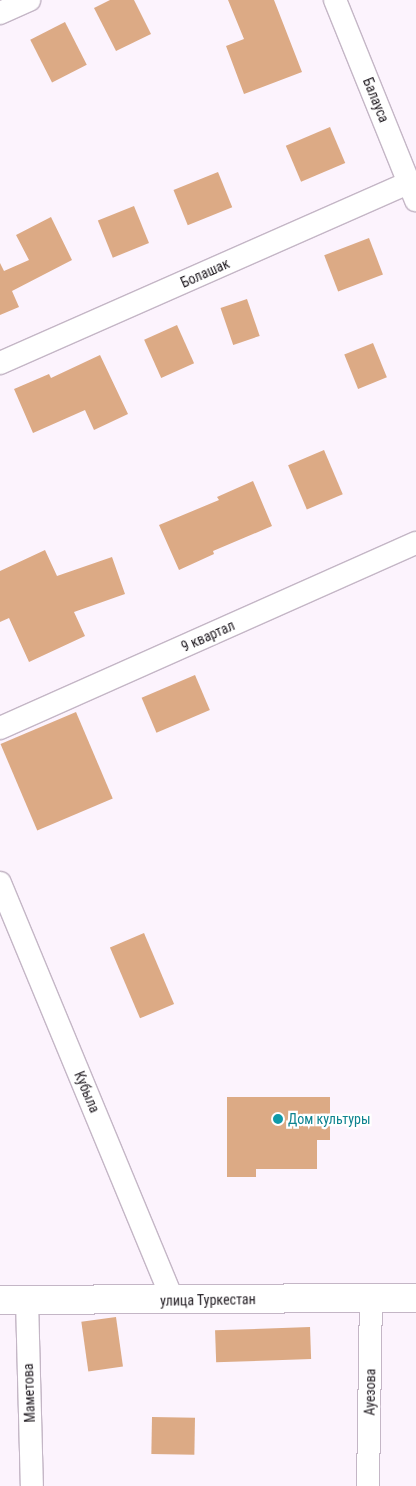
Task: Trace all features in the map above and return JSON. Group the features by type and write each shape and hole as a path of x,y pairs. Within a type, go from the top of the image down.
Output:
{"street":[{"path":"0,13 29,0"},
{"name":"Балауса","path":"334,0 413,191"},
{"name":"Болашак","path":"0,363 413,191"},
{"name":"9 квартал","path":"0,728 416,543"},
{"name":"Кубыла","path":"0,883 173,1300"},
{"name":"Ауезова","path":"368,1486 371,1298"},
{"name":"улица Туркестан","path":"0,1300 416,1298"},
{"name":"Маметова","path":"27,1300 32,1486"}],"building":[{"path":"110,0 134,0 151,34 116,51 94,8"},
{"path":"228,0 274,0 302,72 244,94 226,46 244,39"},
{"path":"65,22 87,65 52,82 30,40"},
{"path":"330,127 345,163 301,182 286,146"},
{"path":"218,172 232,207 188,225 173,190"},
{"path":"134,206 149,243 113,258 98,221"},
{"path":"51,217 72,260 12,291 19,307 0,315 0,263 4,271 29,260 16,235"},
{"path":"369,238 383,274 338,292 324,255"},
{"path":"247,299 260,336 233,345 221,308"},
{"path":"177,325 194,363 161,378 144,340"},
{"path":"373,343 387,377 358,389 344,355"},
{"path":"100,355 128,414 94,430 85,410 33,433 14,389 49,374 51,378"},
{"path":"324,450 343,494 307,509 288,465"},
{"path":"253,481 272,526 213,551 214,554 179,570 159,525 219,500 217,497"},
{"path":"45,550 57,576 112,557 125,594 74,612 85,636 29,662 9,618 0,622 0,571"},
{"path":"195,675 210,710 156,733 142,698"},
{"path":"76,712 113,799 37,831 1,744"},
{"path":"144,933 174,1004 140,1018 110,947"},
{"name":"Дом культуры","path":"227,1097 330,1097 330,1140 317,1140 317,1169 256,1169 256,1177 227,1177"},
{"path":"116,1317 123,1367 88,1371 81,1322"},
{"path":"310,1327 311,1359 216,1362 215,1330"},
{"path":"152,1417 195,1418 194,1455 151,1454"}],"place":[{"name":"Дом культуры","path":"278,1119"}]}
